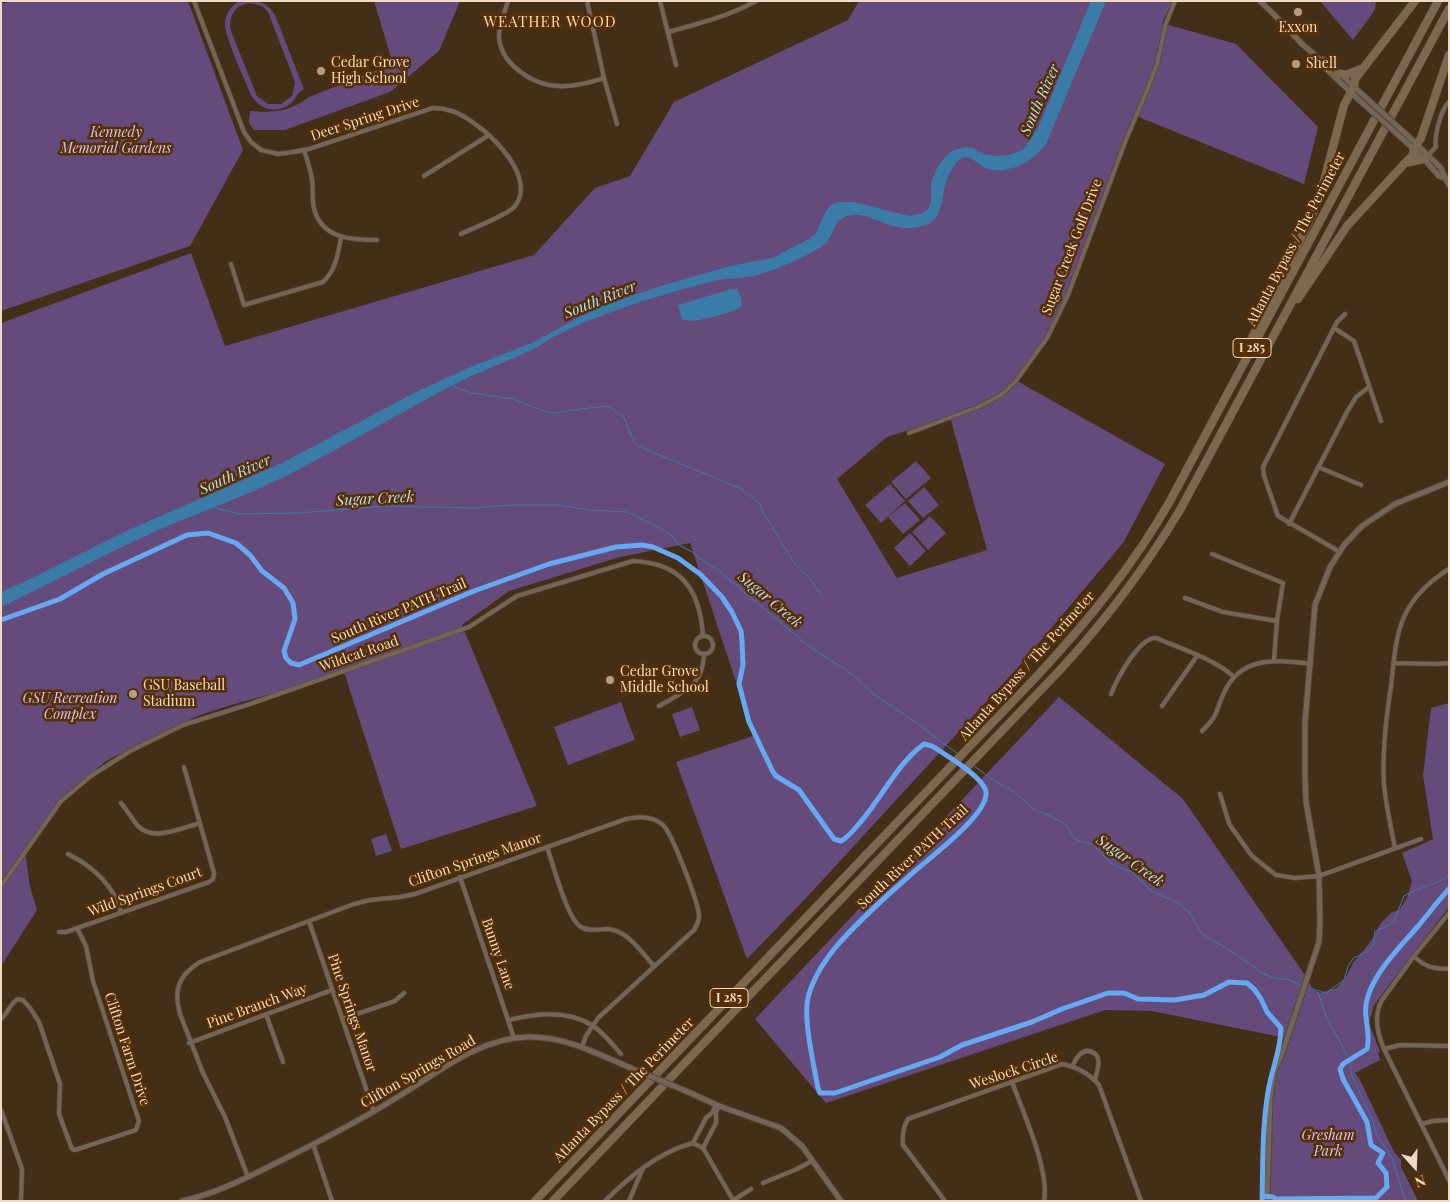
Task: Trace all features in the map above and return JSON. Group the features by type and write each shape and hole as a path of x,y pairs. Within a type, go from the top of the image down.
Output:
{"highway":[{"path":"1226,396 1257,326 1314,210 1324,181 1344,105 1353,90 1354,79 1415,1"},
{"name":"Atlanta Bypass / The Perimeter","path":"535,1201 924,795 1094,613 1132,562 1156,525 1438,1"},
{"name":"Atlanta Bypass / The Perimeter","path":"553,1201 1047,684 1120,601 1154,552 1184,502 1449,9"},
{"path":"1276,332 1347,226 1412,155 1415,146 1421,138 1449,55"},
{"path":"1338,73 1347,75 1362,68"},
{"path":"1405,163 1427,157"}],"street":[{"name":"Deer Spring Drive","path":"194,1 244,132 251,142 261,150 278,154 304,150 433,108 451,110 483,129 513,161 520,181 520,199 512,210 461,234"},
{"path":"508,1 499,33 501,48 513,66 545,84 556,86 577,85 604,78"},
{"path":"587,1 604,78 617,124"},
{"path":"660,1 676,65"},
{"path":"668,32 707,21 738,10 756,1"},
{"name":"Sugar Creek Golf Drive","path":"910,433 978,407 1001,395 1015,382 1047,338 1068,295 1125,142 1148,88 1157,64 1166,23 1175,1"},
{"path":"1260,1 1319,59 1320,64 1353,90"},
{"path":"1319,59 1324,60 1361,98 1427,157 1439,176 1444,178 1449,185"},
{"path":"1427,157 1436,147 1436,138 1444,107 1449,102"},
{"path":"424,176 489,135"},
{"path":"304,150 312,178 314,211 323,226 341,237 353,240 377,240"},
{"path":"231,264 244,305 323,282 329,276 336,262 341,237"},
{"path":"1340,552 1278,516 1264,476 1264,463 1334,328 1344,314"},
{"path":"1334,328 1354,341 1381,421"},
{"path":"1289,524 1347,412 1356,397 1369,387"},
{"path":"1318,467 1361,485"},
{"path":"1267,1201 1270,1091 1274,1072 1319,942 1318,876 1306,802 1305,775 1305,722 1315,606 1324,579 1340,552 1362,526 1383,510 1449,482"},
{"path":"1212,554 1283,583 1274,660"},
{"name":"Wildcat Road","path":"1,886 61,801 91,776 130,751 182,725 250,704 469,627 517,596 633,561 648,562 666,567 679,574 692,590 700,612 703,636"},
{"path":"1395,848 1384,782 1384,744 1400,628 1408,609 1422,591 1449,569"},
{"path":"1185,598 1230,614 1277,622"},
{"path":"703,636 712,640 713,646 711,652 704,655 697,652 694,646 698,638 703,636"},
{"path":"1111,694 1122,672 1148,639 1156,638 1227,670 1233,676"},
{"path":"659,706 691,687 700,678 704,664 704,655"},
{"path":"1162,706 1197,656"},
{"path":"1202,731 1216,715 1222,696 1233,676 1250,665 1274,660 1311,664"},
{"path":"1394,663 1436,664 1449,662"},
{"name":"Wild Springs Court","path":"59,932 78,928 213,879 214,873 184,767"},
{"path":"1220,794 1229,823 1252,856 1276,875 1295,878 1318,876 1421,839"},
{"path":"121,803 138,826 153,833 164,833 200,823"},
{"name":"Clifton Springs Manor","path":"248,1177 225,1116 203,1073 180,1014 177,999 178,986 186,972 200,962 362,902 415,894 635,817 654,819 662,824 672,838 698,910 698,924 694,930 592,1025 582,1047"},
{"path":"547,847 570,912 576,922 581,927 590,930 612,930 625,935 654,966"},
{"path":"68,854 80,860 104,880 115,894 121,912"},
{"name":"Bunny Lane","path":"460,878 514,1038"},
{"path":"1449,913 1414,956 1378,1007 1376,1014 1377,1027 1384,1049 1449,1180"},
{"name":"Pine Springs Manor","path":"309,921 374,1112"},
{"name":"Clifton Farm Drive","path":"1,1019 7,1013 13,1001 18,999 23,1000 35,1015 60,1084 59,1114 72,1149 75,1150 136,1130 139,1121 93,981 86,946 78,928"},
{"path":"1414,956 1422,964 1430,967 1449,969"},
{"name":"Pine Branch Way","path":"190,1043 332,990"},
{"path":"342,1019 396,1001 404,993"},
{"path":"266,1014 283,1062"},
{"path":"509,1020 548,1014 564,1016 592,1025 603,1034 620,1054"},
{"name":"Clifton Springs Road","path":"182,1201 222,1189 313,1144 374,1112 473,1051 493,1043 514,1038 530,1037 547,1038 582,1047 717,1105 782,1128 802,1146 841,1201"},
{"path":"1384,1049 1400,1045 1449,1046"},
{"path":"1072,1066 1081,1053 1085,1051 1092,1052 1098,1057 1099,1062 1095,1080 1103,1094 1141,1201"},
{"name":"Weslock Circle","path":"946,1201 903,1145 904,1125 908,1119 1062,1064 1072,1066 1095,1080"},
{"path":"1012,1082 1043,1172 1046,1191 1044,1201"},
{"path":"605,1201 625,1181 644,1168 672,1150 693,1143 706,1118 717,1105"},
{"path":"702,1148 716,1123 717,1105"},
{"path":"1,1110 22,1169 20,1201"},
{"path":"1422,1124 1449,1120"},
{"path":"701,1129 705,1133 711,1133"},
{"path":"693,1143 702,1148 732,1200 751,1189"},
{"path":"313,1144 332,1201"},
{"path":"763,1183 812,1161"},
{"path":"630,1201 644,1168"}],"green space":[{"name":"Kennedy Memorial Gardens","path":"10,1 188,1 243,150 190,246 1,311 1,4"},
{"path":"239,1 260,2 268,6 275,15 304,89 285,107 274,110 263,107 251,95 232,49 225,24 229,11","holes":["250,3 262,6 268,12 295,82 292,96 281,104 268,104 257,96 230,26 232,16 240,6"]},
{"path":"374,1 460,1 439,51 390,92 285,130 254,130 249,123 250,111 267,112 288,109 309,97 393,64"},
{"name":"GSU Recreation Complex","path":"859,1 1173,1 1162,23 1236,44 1318,127 1304,184 1136,116 1065,303 1039,349 1017,381 1165,464 1123,543 1021,664 807,897 747,959 676,762 753,736 749,721 690,543 620,557 509,591 462,625 537,806 401,849 343,669 290,689 200,715 106,761 66,795 25,851 30,887 37,910 1,966 1,323 191,253 225,346 534,255 595,188 630,176 674,102 848,20","holes":["950,417 987,550 897,578 837,479 887,437"]},
{"path":"1320,1 1376,1 1375,10 1353,40"},
{"path":"916,461 931,478 906,499 891,482"},
{"path":"890,484 905,501 881,523 865,505"},
{"path":"924,487 939,505 923,518 908,501"},
{"path":"905,503 920,520 903,534 888,517"},
{"path":"930,516 946,533 928,550 912,532"},
{"path":"910,533 926,551 910,566 894,548"},
{"name":"Gresham Park","path":"1059,697 1183,799 1313,989 1319,993 1337,988 1353,963 1371,941 1381,923 1392,912 1399,910 1407,898 1412,881 1402,853 1433,839 1423,775 1431,708 1449,703 1449,907 1374,1005 1369,1023 1380,1052 1378,1053 1380,1060 1355,1073 1394,1152 1401,1160 1401,1167 1418,1201 1266,1201 1271,1083 1286,1038 1152,1011 1105,1010 826,1103 755,1019"},
{"path":"621,702 635,740 568,765 554,727"},
{"path":"692,707 700,730 680,737 672,714"},
{"path":"386,834 392,851 376,856 371,839"}],"water":[{"name":"South River","path":"1091,1 1106,1 1046,144 1028,161 1005,170 985,168 973,159 966,157 961,159 955,164 948,176 941,208 931,223 920,227 904,228 864,216 848,216 838,222 828,241 820,248 785,266 744,278 718,280 676,291 592,319 553,337 532,350 455,384 269,484 158,530 1,607 1,592 133,528 282,463 418,391 468,368 534,342 596,308 667,284 730,266 772,258 809,239 816,233 826,211 832,204 855,202 909,216 923,213 928,209 931,202 931,183 937,168 952,151 965,147 973,148 983,154 996,156 1009,155 1024,149 1038,128"},
{"path":"731,289 737,289 739,293 742,301 740,308 694,321 682,319 678,305"}],"waterway":[{"path":"452,386 473,393 512,399 547,412 555,413 608,406 624,417 634,443 640,447 742,489 760,504 764,514 795,564 812,581 823,598"},
{"name":"Sugar Creek","path":"215,508 239,514 298,513 384,506 473,508 513,505 558,505 589,510 627,512 664,530 679,545 719,571 811,648 848,671 871,692 958,754"},
{"name":"Sugar Creek","path":"973,765 991,779 1013,791 1036,811 1064,823 1077,841 1092,844 1112,864 1132,872 1151,891 1178,903 1189,912 1199,930 1208,938 1231,951 1262,973 1278,979 1287,979 1301,985"},
{"name":"Sugar Creek","path":"1309,988 1326,993 1344,980 1348,966 1354,957 1366,952 1373,946 1375,931 1390,925 1394,921 1404,896 1438,882 1449,875"},
{"path":"1318,992 1326,1016 1348,1057"},
{"path":"1350,1063 1352,1076 1372,1119 1377,1136 1392,1158 1405,1199"}],"cycle path":[{"name":"South River PATH Trail","path":"1,620 60,599 103,574 187,535 208,533 236,543 250,555 262,571 284,588 293,603 295,619 284,651 286,658 291,663 299,665 474,591 549,564 616,547 642,545 653,547 678,558 700,574 722,597 732,612 741,631 743,665 739,684 749,722 773,772 776,776 799,790 834,839 841,841 853,831 906,760 924,744 932,746 963,766 984,786 986,792 984,802 967,825 861,920 835,948 818,972 808,998 807,1018 812,1056 820,1093 835,1093 940,1057 962,1045 1032,1022 1108,993 1124,993 1138,999 1175,1000 1204,995 1229,982 1247,983 1254,989 1267,1012 1281,1028 1266,1106 1262,1201"},
{"path":"1262,1196 1276,1199 1376,1198 1387,1187 1386,1173 1378,1163 1383,1153 1371,1145 1367,1122 1343,1079 1340,1069 1343,1064 1367,1049 1366,1004 1377,976 1449,889"}],"place":[{"name":"Exxon","path":"1298,12"},
{"name":"Shell","path":"1296,64"},
{"name":"Cedar Grove High School","path":"321,71"},
{"name":"Cedar Grove Middle School","path":"610,680"},
{"name":"GSU Baseball Stadium","path":"133,694"}],"district":[{"name":"WEATHER WOOD","path":"550,22"}]}
